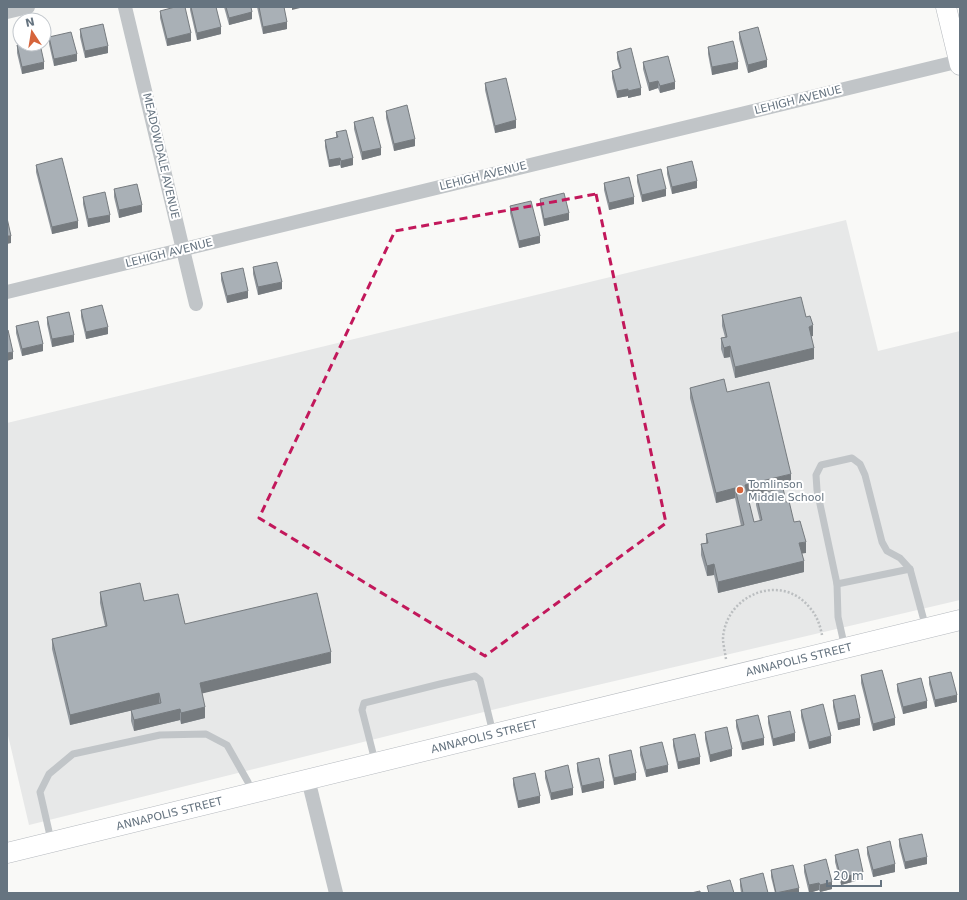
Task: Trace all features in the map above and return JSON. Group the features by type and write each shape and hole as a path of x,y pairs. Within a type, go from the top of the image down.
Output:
{"street":[{"path":"7,12 28,7"},
{"name":"MEADOWDALE AVENUE","path":"125,7 196,304"},
{"path":"946,7 960,62"},
{"name":"LEHIGH AVENUE","path":"7,292 960,62"},
{"name":"ANNAPOLIS STREET","path":"7,853 960,620"},
{"path":"308,780 336,893"}],"lane":[{"path":"845,648 838,617 837,584 817,490 816,475 821,465 852,458 860,464 865,475 882,542 887,551 900,558 910,569 926,628"},
{"path":"837,584 910,569"},
{"path":"376,763 362,710 364,703 440,684 476,676 480,680 494,734"},
{"path":"51,842 40,792 49,774 73,754 160,735 206,734 227,745 248,782 251,794"}],"path":[{"path":"727,661 723,638 724,626 729,615 740,602 756,593 767,590 779,590 790,593 801,599 810,607 816,617 823,638"}],"highlighted area":[{"path":"596,194 666,523 485,656 259,518 395,231"}],"shaded area":[{"path":"846,220 878,351 960,331 960,600 500,708 29,825 7,731 7,423"}],"building":[{"path":"175,7 185,7 191,33 167,39 160,11"},
{"path":"191,7 216,7 221,27 197,33"},
{"path":"226,7 251,7 252,12 229,18"},
{"path":"259,7 284,7 287,22 263,27"},
{"path":"103,24 108,46 85,51 80,29"},
{"path":"758,27 767,60 748,65 739,32"},
{"path":"71,32 77,54 54,59 52,50 52,36"},
{"path":"733,41 738,62 712,67 708,47"},
{"path":"631,48 641,88 628,91 628,89 617,91 612,71 621,68 617,52"},
{"path":"19,52 42,52 44,62 22,67"},
{"path":"668,56 675,82 660,86 658,81 649,83 643,62"},
{"path":"506,78 516,120 495,126 485,83"},
{"path":"407,105 415,139 394,144 386,111"},
{"path":"373,117 381,148 362,152 354,122"},
{"path":"346,130 353,158 341,161 340,158 329,160 325,140 338,137 336,132"},
{"path":"62,158 78,221 52,227 36,165"},
{"path":"692,161 697,181 672,187 667,167"},
{"path":"661,169 666,189 642,195 637,175"},
{"path":"629,177 634,197 609,203 604,183"},
{"path":"137,184 142,205 119,210 114,189"},
{"path":"105,192 110,215 88,219 83,197"},
{"path":"564,193 569,213 544,219 540,199"},
{"path":"531,201 540,236 519,241 510,206"},
{"path":"7,218 11,236 7,236"},
{"path":"277,262 282,282 258,287 253,267"},
{"path":"243,268 248,291 227,296 221,273"},
{"path":"801,297 806,317 810,316 813,325 809,327 814,348 735,367 730,346 724,348 721,338 727,337 722,315"},
{"path":"102,305 108,327 86,332 81,310"},
{"path":"69,312 74,335 52,339 47,317"},
{"path":"38,321 43,344 22,349 16,326"},
{"path":"7,330 13,352 7,353"},
{"name":"Tomlinson Middle School","path":"724,379 727,392 769,382 791,474 745,485 754,522 762,520 756,494 783,488 786,502 789,501 794,522 800,521 806,542 799,543 804,561 718,582 714,564 707,566 701,544 708,543 706,534 744,525 735,488 716,493 690,388"},
{"path":"140,583 144,601 178,594 185,624 317,593 331,652 200,683 205,707 181,713 180,709 134,720 131,710 161,703 159,693 70,715 52,639 107,626 100,592"},
{"path":"882,670 895,718 873,724 861,675"},
{"path":"951,672 957,695 935,700 929,677"},
{"path":"921,678 927,701 903,707 897,684"},
{"path":"855,695 860,718 838,723 833,700"},
{"path":"823,704 831,736 809,742 801,710"},
{"path":"790,711 795,733 773,739 768,716"},
{"path":"758,715 764,738 742,743 736,720"},
{"path":"727,727 732,749 710,755 705,732"},
{"path":"695,734 700,757 678,762 673,739"},
{"path":"662,742 668,765 646,770 640,747"},
{"path":"631,750 636,773 614,778 609,755"},
{"path":"599,758 604,781 582,786 577,763"},
{"path":"568,765 573,788 551,793 545,771"},
{"path":"535,773 540,796 518,801 513,778"},
{"path":"922,834 927,857 905,862 899,839"},
{"path":"890,841 895,864 873,870 867,847"},
{"path":"858,849 863,872 841,878 835,855"},
{"path":"826,859 832,882 820,885 819,883 809,885 804,865"},
{"path":"793,865 799,888 776,893 771,870"},
{"path":"763,873 768,893 743,893 740,879"},
{"path":"730,880 734,893 709,893 707,886"}],"place":[{"name":"Tomlinson Middle School","path":"740,490"}]}
